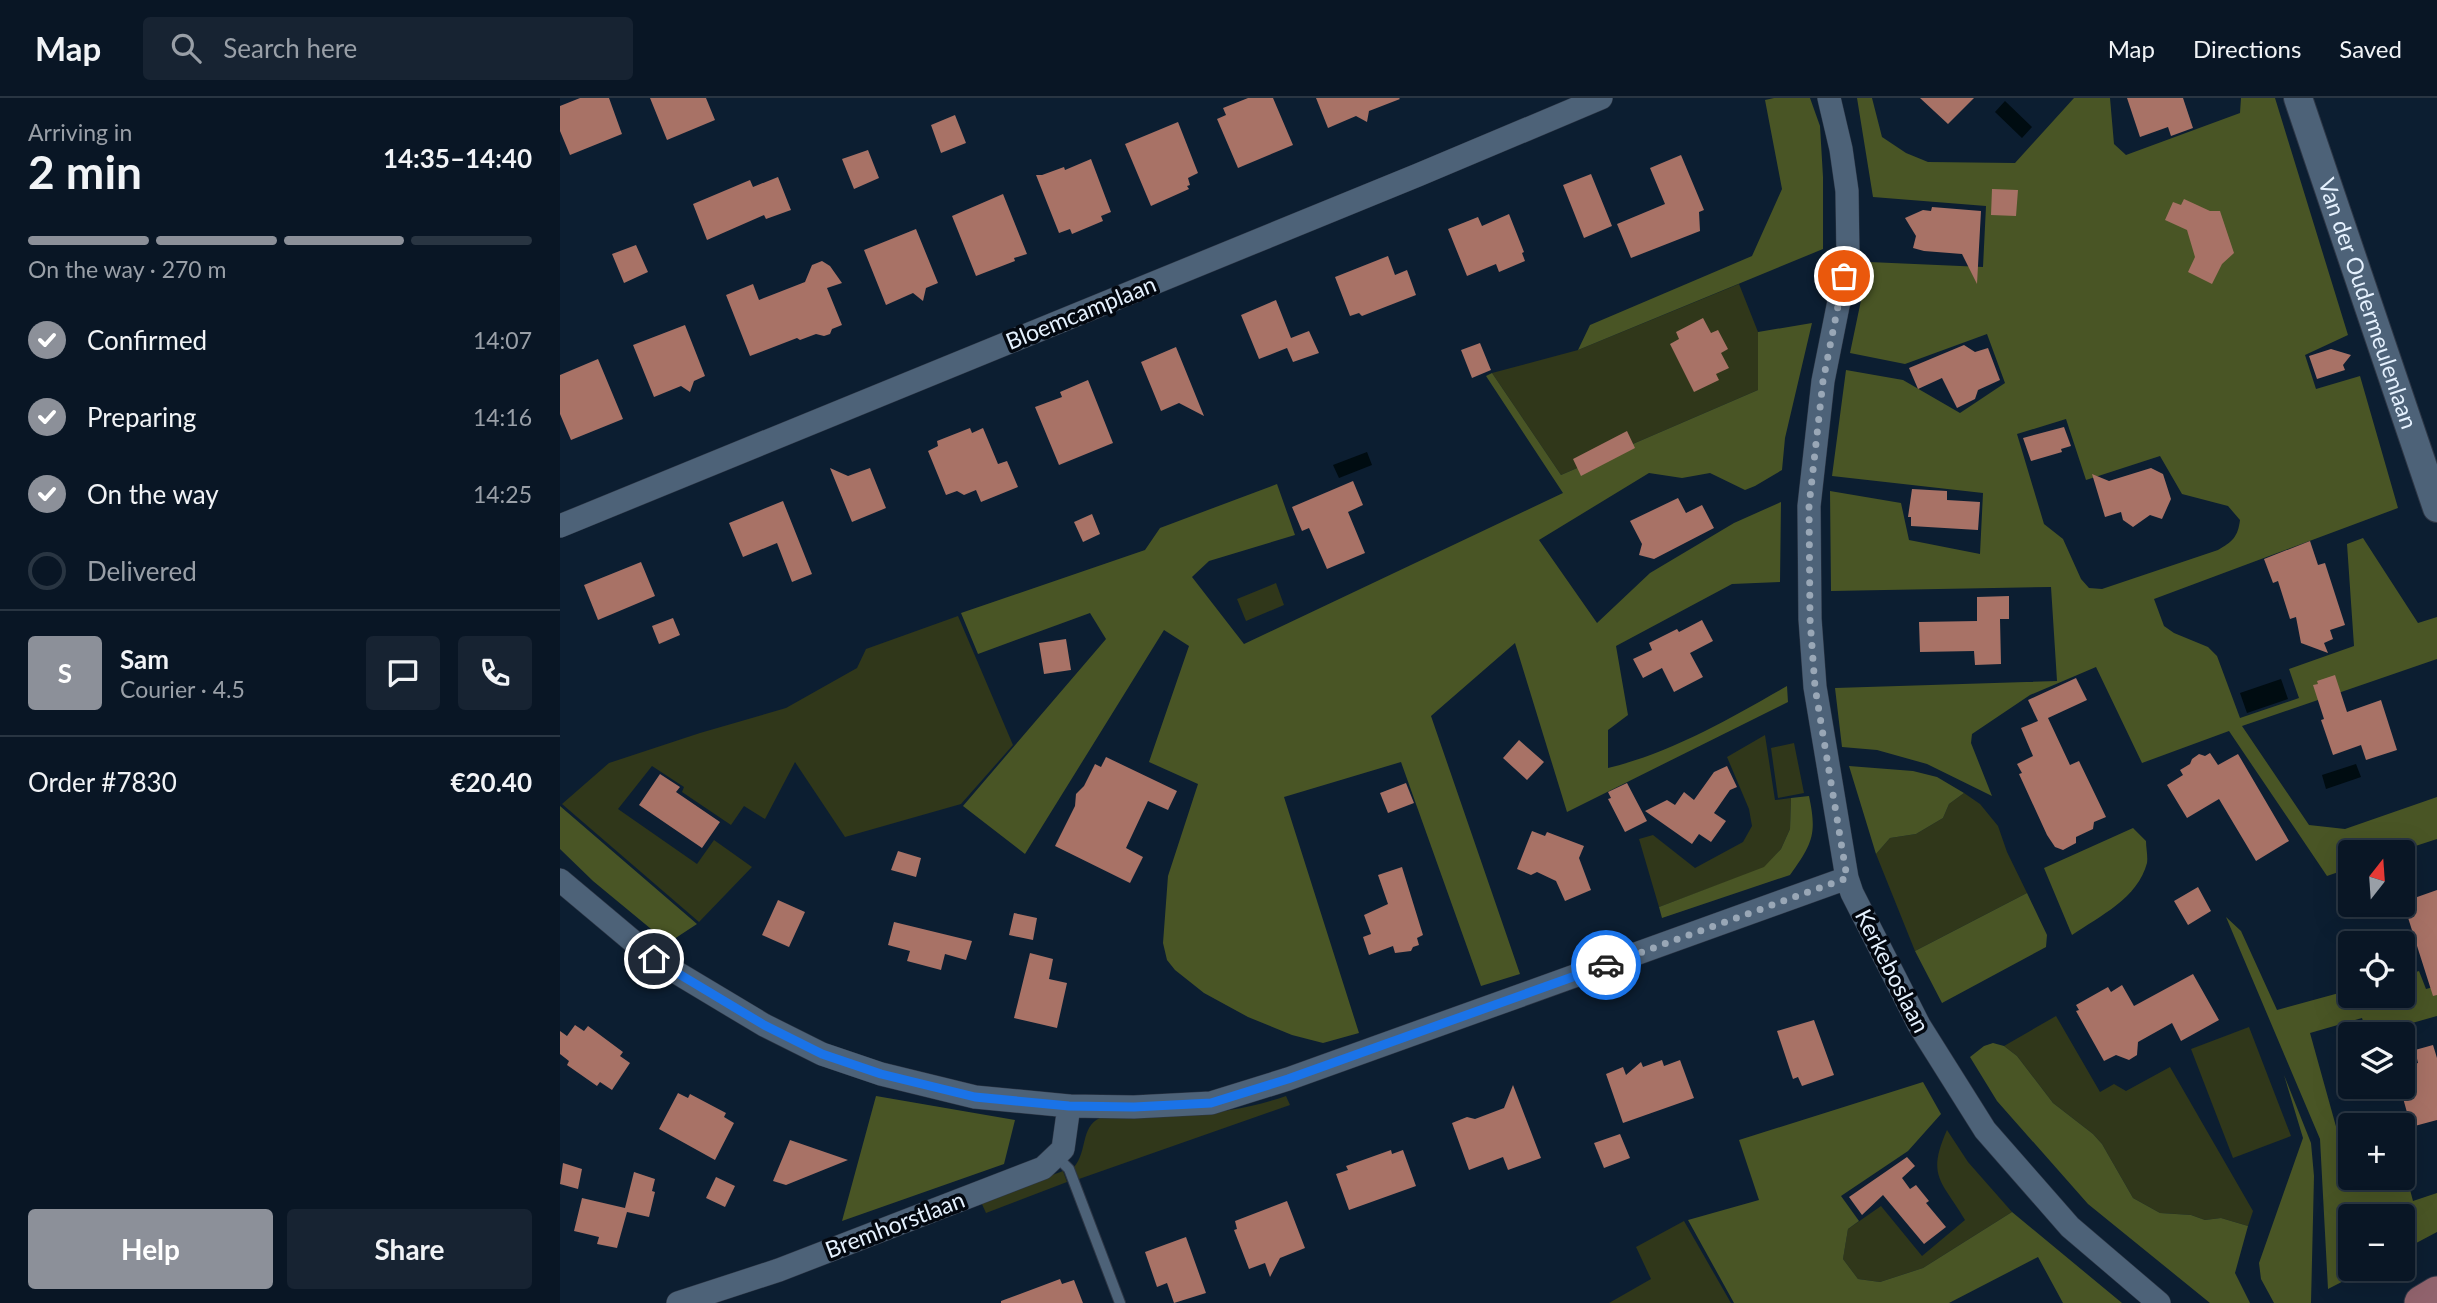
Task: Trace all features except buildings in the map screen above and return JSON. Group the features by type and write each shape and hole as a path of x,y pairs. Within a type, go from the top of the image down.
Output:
{"main road":[{"path":"2422,1303 2437,1294"}],"street":[{"name":"Bloemcamplaan","path":"560,526 1601,98"},
{"name":"Kerkeboslaan","path":"1829,98 1847,191 1849,257 1823,381 1809,506 1810,619 1815,687 1847,878 1852,893 1919,1025 1985,1130 2070,1227 2159,1303"},
{"name":"Van der Oudermeulenlaan","path":"2298,98 2437,508"},
{"path":"560,880 654,959 764,1025 822,1054 881,1074 975,1097 1069,1106 1134,1107 1211,1103 1288,1079 1847,878"},
{"path":"1056,1156 1063,1149 1069,1106"},
{"name":"Bremhorstlaan","path":"678,1303 779,1270 1043,1168 1056,1156"}],"lane":[{"path":"1056,1156 1069,1169 1120,1303"}],"green space":[{"path":"1810,98 1820,126 1823,249 1578,350 1590,325 1752,256 1782,189 1765,100"},
{"path":"1857,98 1872,98 1882,137 1906,153 1928,162 2015,163 2074,98 2110,98 2114,144 2126,155 2240,113 2241,98 2275,98 2348,335 2305,355 2316,389 2360,376 2398,508 2154,599 2164,626 2208,647 2217,656 2240,718 2299,698 2289,669 2354,646 2347,544 2363,538 2418,623 2437,617 2437,659 2242,726 2309,825 2345,829 2437,797 2437,839 2415,846 2415,840 2338,840 2338,872 2327,876 2229,731 2142,763 2096,667 2030,695 1972,734 1971,743 1992,796 1927,764 1877,750 1842,747 1835,688 2057,681 2051,587 1831,591 1830,491 1901,503 1909,540 1980,554 1983,493 1832,476 1846,370 1903,380 1960,413 2005,383 1987,334 1905,364 1850,353 1869,262 1983,267 1986,206 1873,197","holes":["2066,419 2086,480 2160,456 2182,494 2228,506 2240,520 2236,535 2218,550 2102,589 2089,588 2081,579 2063,539 2044,524 2017,434"]},
{"path":"1739,284 1758,332 1758,390 1561,475 1492,373 1578,350"},
{"path":"1812,323 1785,438 1782,470 1745,490 1710,473 1682,478 1649,473 1539,540 1597,623 1650,573 1734,523 1781,502 1780,582 1732,584 1616,646 1628,715 1608,730 1608,768 1678,744 1787,686 1788,702 1567,812 1515,643 1431,716 1520,974 1481,986 1401,762 1284,797 1359,1033 1323,1043 1292,1035 1248,1017 1204,993 1175,970 1167,960 1163,943 1168,876 1198,784 1149,762 1189,646 1164,630 1025,854 963,806 1106,639 1090,613 978,654 961,613 1145,550 1160,528 1277,484 1295,535 1209,561 1192,577 1244,644 1563,493 1486,376 1492,373 1561,475 1758,390 1758,332"},
{"path":"1276,583 1284,605 1246,621 1237,599"},
{"path":"958,616 1013,745 961,804 845,837 795,762 765,819 744,806 731,825 682,792 684,787 652,766 618,809 697,864 714,840 752,867 699,922 562,804 609,763 786,708 857,668 866,649"},
{"path":"1765,735 1775,800 1791,798 1790,829 1781,849 1764,868 1659,907 1639,839 1653,835 1695,868 1743,842 1752,826 1749,809 1727,757"},
{"path":"1794,743 1804,793 1778,798 1771,748"},
{"path":"1849,766 1913,771 1937,777 1964,793 1949,804 1943,818 1916,834 1890,838 1876,854"},
{"path":"1964,793 1980,804 1998,826 2027,893 1915,951 1876,854 1890,838 1916,834 1943,818 1949,804"},
{"path":"1809,796 1813,820 1811,838 1790,875 1662,918 1659,907 1764,867 1781,849 1790,829 1791,798"},
{"path":"560,806 697,924 668,943 593,881 560,849"},
{"path":"2133,828 2146,841 2147,863 2142,875 2117,905 2072,935 2044,868"},
{"path":"2027,893 2047,935 2046,947 1942,1003 1915,951"},
{"path":"2226,917 2241,931 2277,1010 2338,993 2338,1008 2415,1008 2415,972 2419,971 2426,989 2437,986 2437,1016 2415,1022 2363,1022 2362,1018 2338,1022 2338,1025 2310,1033 2338,1134 2338,1190 2410,1190 2413,1201 2437,1193 2437,1232 2415,1244 2415,1204 2338,1204 2338,1281 2344,1281 2328,1289 2320,1139"},
{"path":"2056,1016 2100,1092 2114,1084 2126,1091 2170,1067 2253,1211 2248,1226 2221,1218 2205,1220 2191,1215 2160,1213 2133,1198 2102,1144 2053,1103 2017,1056 2004,1046"},
{"path":"2249,1027 2291,1136 2233,1158 2191,1049"},
{"path":"1993,1043 2004,1046 2017,1056 2053,1103 2093,1134 2102,1144 2133,1198 2160,1213 2191,1215 2205,1220 2221,1218 2248,1226 2235,1273 2250,1303 2210,1303 2088,1204 1997,1101 1970,1057 1984,1046"},
{"path":"2284,1075 2311,1143 2314,1176 2311,1303 2274,1303 2261,1279 2259,1263 2303,1138"},
{"path":"1923,1082 1941,1114 1908,1151 1841,1196 1859,1221 1848,1229 1843,1259 1858,1279 1880,1282 1923,1268 2012,1212 2122,1303 2063,1303 2038,1257 1949,1303 1734,1303 1688,1220 1759,1200 1739,1140"},
{"path":"876,1096 1015,1120 1004,1164 842,1221"},
{"path":"1286,1096 1290,1105 1079,1179 1074,1167 1089,1127 1100,1118 1217,1112"},
{"path":"1947,1130 1968,1162 2012,1212 1923,1268 1880,1282 1858,1279 1843,1259 1848,1229 1881,1206 1922,1256 1965,1220 1944,1187 1937,1169"},
{"path":"1063,1171 1067,1182 986,1213 981,1202"},
{"path":"1684,1221 1731,1303 1609,1303 1651,1279 1636,1247"}],"shaded area":[{"path":"2005,101 2032,127 2022,138 1995,112"},
{"path":"1367,452 1372,465 1339,478 1333,465"},
{"path":"2281,679 2288,699 2247,713 2240,693"},
{"path":"2356,764 2361,777 2326,789 2322,775"}],"way so far":[{"path":"1606,965 1847,878 1815,687 1810,619 1809,506 1823,381 1844,276"}],"route":[{"path":"654,959 764,1025 822,1054 881,1074 975,1097 1069,1106 1134,1107 1211,1103 1288,1079 1606,965"}]}
